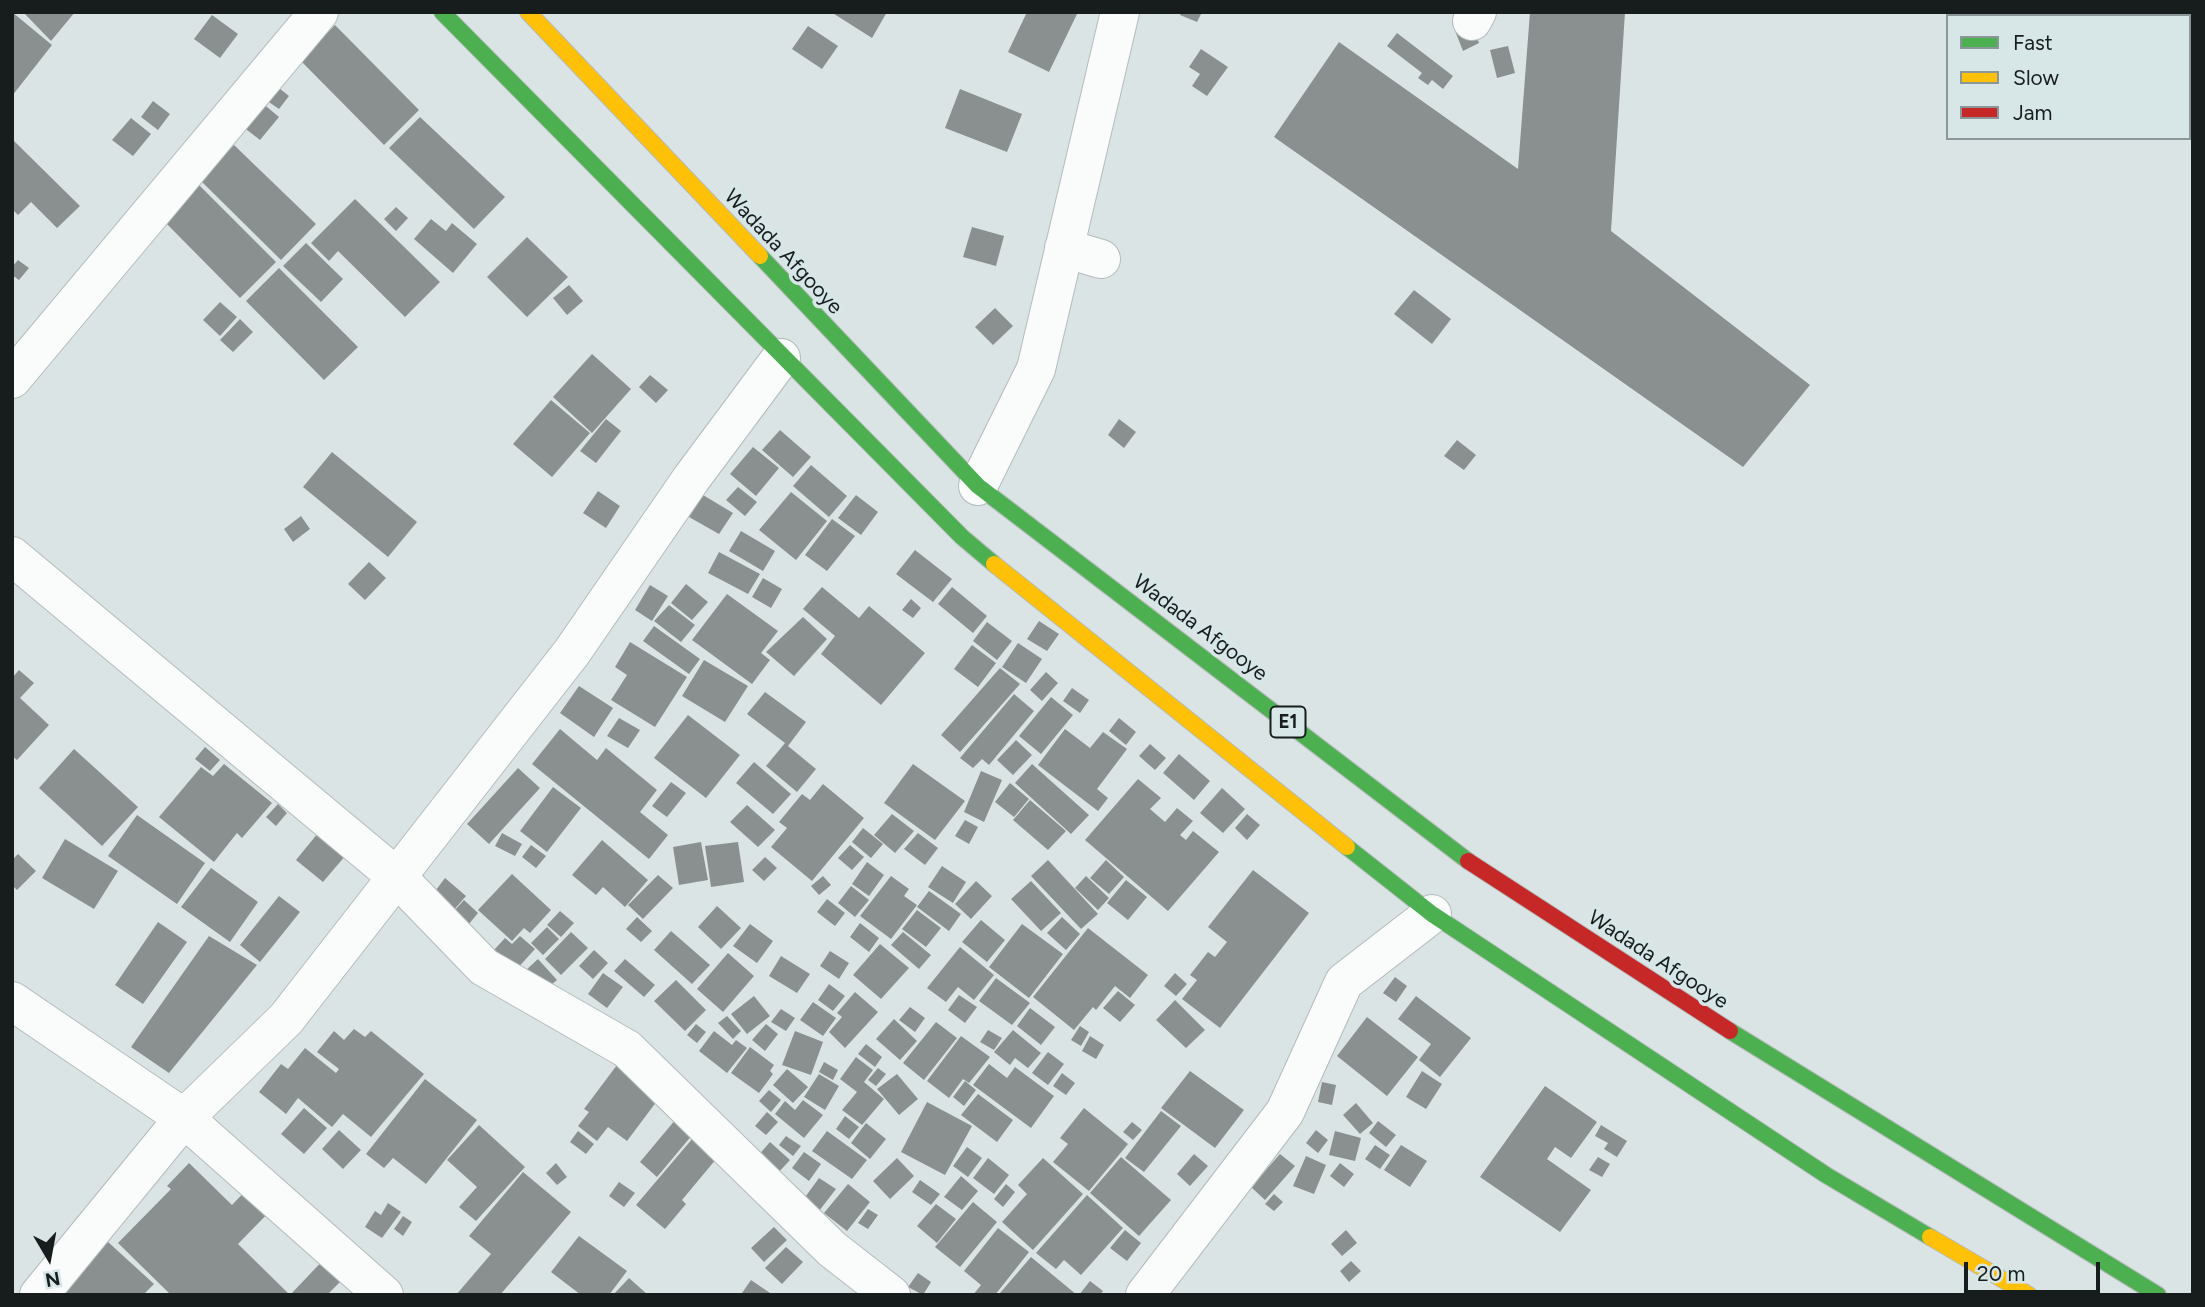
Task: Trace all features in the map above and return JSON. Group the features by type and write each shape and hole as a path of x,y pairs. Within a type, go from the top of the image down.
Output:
{"highway":[{"path":"442,12 781,358 962,537 1112,661 1432,914 1826,1175 2029,1295"},
{"name":"Wadada Afgooye","path":"528,12 978,486 1480,870 1781,1065 2158,1295"}],"street":[{"path":"12,379 319,12"},
{"path":"978,486 1036,369 1120,12"},
{"path":"1064,248 1101,258"},
{"path":"39,1295 184,1118 286,1018 572,652 691,480 781,358"},
{"path":"12,555 397,877 484,967 627,1049 832,1249 891,1295"},
{"path":"1145,1295 1286,1112 1343,982 1432,914"},
{"path":"12,1001 184,1118 384,1295"}],"building":[{"path":"12,12 52,45 12,96"},
{"path":"23,12 75,12 51,41"},
{"path":"831,12 887,12 872,38"},
{"path":"1027,12 1078,12 1049,72 1008,52"},
{"path":"1181,12 1202,12 1197,22 1180,15"},
{"path":"1530,12 1625,12 1611,231 1810,385 1743,467 1274,137 1339,42 1518,169"},
{"path":"212,15 238,34 220,58 194,39"},
{"path":"1469,17 1479,43 1463,51 1452,23"},
{"path":"335,25 419,110 384,145 300,60"},
{"path":"808,26 838,46 822,69 792,49"},
{"path":"1397,33 1453,76 1443,89 1432,80 1428,85 1418,78 1422,73 1387,46"},
{"path":"1508,46 1515,73 1497,78 1490,50"},
{"path":"1201,49 1228,67 1207,96 1192,86 1200,74 1189,67"},
{"path":"274,84 289,96 279,109 263,98"},
{"path":"960,89 1022,114 1007,152 945,128"},
{"path":"153,101 170,114 158,130 141,117"},
{"path":"261,102 279,117 260,140 242,126"},
{"path":"420,117 505,197 474,229 389,148"},
{"path":"131,118 151,134 133,156 112,140"},
{"path":"12,139 80,206 57,228 31,202 18,215 12,209"},
{"path":"234,145 316,224 281,260 199,179"},
{"path":"195,181 276,262 240,298 160,217"},
{"path":"355,199 440,282 405,317 338,251 329,261 311,243"},
{"path":"396,207 408,218 396,231 384,219"},
{"path":"431,219 446,231 452,223 477,244 453,273 414,239"},
{"path":"972,227 1004,236 996,266 963,257"},
{"path":"527,237 568,277 527,317 487,277"},
{"path":"306,243 343,279 321,302 283,266"},
{"path":"18,260 29,268 19,280 12,275 12,267"},
{"path":"279,268 358,347 324,380 246,301"},
{"path":"569,285 583,301 567,315 553,298"},
{"path":"1414,290 1451,319 1432,344 1394,314"},
{"path":"220,302 237,317 220,336 203,320"},
{"path":"995,308 1013,326 993,345 975,327"},
{"path":"240,319 253,332 233,352 220,340"},
{"path":"592,354 631,389 592,433 553,397"},
{"path":"650,375 668,390 656,403 639,387"},
{"path":"551,400 590,433 552,477 513,444"},
{"path":"606,419 621,431 596,463 580,451"},
{"path":"1119,419 1136,432 1124,448 1108,435"},
{"path":"780,430 811,457 793,477 762,450"},
{"path":"1457,440 1476,455 1464,470 1444,456"},
{"path":"753,447 779,468 756,496 730,474"},
{"path":"332,452 417,522 388,557 303,487"},
{"path":"811,465 847,496 829,517 793,486"},
{"path":"738,487 757,502 745,516 726,500"},
{"path":"598,491 620,506 606,528 583,513"},
{"path":"791,492 827,521 796,560 759,530"},
{"path":"703,495 733,513 719,534 689,517"},
{"path":"856,495 878,512 861,535 838,518"},
{"path":"301,516 310,529 293,542 284,529"},
{"path":"832,519 855,536 827,571 805,555"},
{"path":"741,531 775,551 763,571 729,551"},
{"path":"915,550 952,579 933,602 896,574"},
{"path":"719,552 760,574 748,594 708,573"},
{"path":"369,562 386,578 365,600 348,584"},
{"path":"763,578 782,589 771,608 752,597"},
{"path":"686,584 708,602 692,620 671,603"},
{"path":"650,585 668,596 652,621 635,610"},
{"path":"822,587 859,618 869,606 925,653 881,705 821,654 835,636 803,609"},
{"path":"952,587 987,616 973,633 938,604"},
{"path":"727,594 778,631 761,653 770,660 752,684 692,640"},
{"path":"911,599 921,608 913,618 902,610"},
{"path":"669,605 695,625 681,642 654,621"},
{"path":"803,617 827,639 794,676 766,652"},
{"path":"1039,621 1059,634 1047,651 1027,639"},
{"path":"987,622 1012,641 997,660 973,641"},
{"path":"654,626 700,659 689,674 643,641"},
{"path":"630,642 687,677 655,727 611,700 627,675 615,667"},
{"path":"1018,643 1042,659 1026,683 1002,667"},
{"path":"972,645 996,663 978,687 954,669"},
{"path":"704,660 748,686 725,722 682,696"},
{"path":"1000,668 1020,684 960,752 941,735"},
{"path":"19,670 34,683 20,698 49,725 17,760 12,756 12,678"},
{"path":"1046,672 1058,683 1042,701 1030,690"},
{"path":"579,686 613,708 594,737 560,713"},
{"path":"1072,688 1089,700 1080,713 1063,701"},
{"path":"765,692 806,722 788,746 816,769 797,792 766,766 785,743 747,714"},
{"path":"1014,694 1034,711 989,765 982,759 973,768 960,758"},
{"path":"1051,697 1073,715 1041,754 1019,736"},
{"path":"688,715 740,755 706,798 654,758"},
{"path":"619,718 640,730 628,748 607,736"},
{"path":"1119,718 1136,732 1126,745 1109,731"},
{"path":"560,729 597,760 606,748 657,790 640,812 668,835 649,859 532,764"},
{"path":"1065,729 1090,748 1103,732 1127,749 1097,789 1108,798 1098,811 1038,765"},
{"path":"1016,740 1032,755 1013,775 997,760"},
{"path":"1150,744 1166,758 1155,770 1139,756"},
{"path":"205,747 220,760 210,771 195,759"},
{"path":"74,749 138,807 102,846 39,788"},
{"path":"1179,754 1210,781 1194,800 1163,773"},
{"path":"754,762 791,794 773,814 736,783"},
{"path":"224,764 272,803 242,838 237,833 214,862 159,817 201,767 213,776"},
{"path":"913,764 965,801 935,840 884,803"},
{"path":"1032,764 1089,815 1071,834 1015,783"},
{"path":"518,768 540,788 489,844 467,824"},
{"path":"981,771 1002,780 984,822 964,812"},
{"path":"1138,779 1161,798 1150,809 1165,822 1177,808 1193,821 1180,835 1186,840 1193,831 1219,852 1168,911 1085,840"},
{"path":"671,782 686,793 667,817 652,806"},
{"path":"1010,783 1029,799 1014,817 995,802"},
{"path":"823,784 864,818 812,881 771,847 787,828 779,822 802,794 810,800"},
{"path":"553,787 581,808 547,852 520,831"},
{"path":"1222,788 1245,809 1223,833 1200,813"},
{"path":"1030,800 1066,831 1048,850 1013,820"},
{"path":"278,804 287,813 276,826 266,817"},
{"path":"747,805 775,830 758,847 730,822"},
{"path":"892,814 914,831 895,853 874,835"},
{"path":"1247,814 1260,825 1247,840 1235,828"},
{"path":"137,815 205,863 177,904 108,856"},
{"path":"965,820 978,827 969,844 955,836"},
{"path":"863,828 883,844 871,858 852,842"},
{"path":"318,833 346,855 323,882 296,860"},
{"path":"502,833 522,844 515,856 495,846"},
{"path":"918,833 938,848 925,865 904,849"},
{"path":"65,839 118,871 94,909 42,878"},
{"path":"602,840 648,880 625,907 603,887 596,895 572,875"},
{"path":"701,842 708,880 679,885 673,847"},
{"path":"738,842 744,882 711,887 705,846"},
{"path":"531,845 546,856 536,868 522,857"},
{"path":"850,845 864,857 852,870 838,858"},
{"path":"18,854 36,871 17,890 12,885 12,860"},
{"path":"765,857 777,868 764,881 752,870"},
{"path":"1048,860 1098,914 1081,929 1031,876"},
{"path":"1106,860 1124,877 1109,894 1090,878"},
{"path":"867,862 884,875 869,896 852,884"},
{"path":"942,866 966,882 953,903 928,887"},
{"path":"211,868 258,902 230,942 181,907"},
{"path":"1253,870 1309,913 1220,1028 1182,999 1197,980 1190,975 1208,952 1215,957 1227,942 1208,927"},
{"path":"512,874 551,910 530,933 524,928 512,941 478,910"},
{"path":"658,875 673,888 643,919 628,905"},
{"path":"823,876 831,885 819,895 811,886"},
{"path":"891,876 909,889 904,896 917,905 891,939 860,916"},
{"path":"1086,876 1109,898 1098,910 1075,888"},
{"path":"445,878 466,896 453,911 433,894"},
{"path":"1126,880 1147,897 1128,920 1107,903"},
{"path":"976,881 992,896 971,919 955,904"},
{"path":"1031,881 1061,913 1041,931 1011,899"},
{"path":"851,886 869,900 855,917 838,903"},
{"path":"929,891 961,914 949,931 917,907"},
{"path":"279,896 300,912 260,962 240,945"},
{"path":"827,899 845,913 835,926 817,912"},
{"path":"464,900 478,913 469,924 454,911"},
{"path":"717,906 741,928 721,949 698,927"},
{"path":"917,910 941,928 926,947 902,929"},
{"path":"560,911 574,923 561,937 547,925"},
{"path":"637,917 652,931 641,942 626,929"},
{"path":"1062,917 1080,934 1066,950 1047,933"},
{"path":"981,920 1005,940 987,962 962,942"},
{"path":"158,922 187,942 143,1004 115,985"},
{"path":"860,923 879,938 869,952 850,937"},
{"path":"750,924 773,941 757,963 733,946"},
{"path":"1022,924 1063,954 1029,998 989,967"},
{"path":"547,927 559,939 543,955 531,943"},
{"path":"1088,928 1148,975 1130,998 1115,986 1096,1010 1093,1007 1074,1030 1033,997"},
{"path":"671,931 710,965 692,984 654,950"},
{"path":"571,932 588,948 561,975 545,959"},
{"path":"903,932 931,955 919,969 891,945"},
{"path":"209,936 257,965 169,1073 131,1047"},
{"path":"520,936 535,949 516,970 494,950 505,938 512,944"},
{"path":"880,944 909,968 881,999 853,975"},
{"path":"960,947 994,975 974,1000 958,987 946,1002 927,988"},
{"path":"594,950 608,963 593,979 579,966"},
{"path":"830,951 849,963 839,979 820,966"},
{"path":"728,953 754,976 723,1012 697,989"},
{"path":"781,956 810,974 797,993 769,976"},
{"path":"538,959 557,980 543,992 524,972"},
{"path":"625,959 655,985 644,997 614,971"},
{"path":"603,973 623,987 607,1008 588,994"},
{"path":"1175,973 1187,984 1176,996 1164,986"},
{"path":"1395,977 1407,986 1396,1002 1383,993"},
{"path":"996,978 1030,1003 1012,1025 979,1001"},
{"path":"676,980 706,1010 685,1031 654,1001"},
{"path":"829,984 845,996 833,1011 818,1000"},
{"path":"1118,991 1135,1005 1120,1022 1103,1008"},
{"path":"855,992 878,1012 845,1048 829,1032 842,1017 837,1013"},
{"path":"959,995 977,1007 965,1023 948,1010"},
{"path":"754,996 770,1016 747,1034 731,1014"},
{"path":"1416,996 1471,1038 1440,1077 1419,1060 1431,1044 1398,1019"},
{"path":"1175,1000 1205,1030 1186,1048 1156,1020"},
{"path":"813,1002 836,1018 823,1036 800,1020"},
{"path":"910,1007 925,1018 915,1032 899,1020"},
{"path":"1030,1008 1055,1027 1041,1045 1017,1026"},
{"path":"781,1009 795,1018 786,1031 771,1022"},
{"path":"727,1016 741,1031 733,1039 718,1023"},
{"path":"1367,1017 1418,1057 1387,1096 1337,1056"},
{"path":"894,1019 917,1041 900,1060 876,1039"},
{"path":"936,1022 957,1038 924,1080 903,1063"},
{"path":"696,1024 706,1032 697,1043 687,1035"},
{"path":"766,1024 778,1034 765,1051 752,1040"},
{"path":"1080,1026 1089,1032 1081,1046 1071,1040"},
{"path":"354,1029 365,1037 371,1031 424,1074 371,1137 343,1114 332,1127 298,1098 286,1114 259,1092 281,1064 288,1069 305,1048 336,1073 339,1069 317,1052 334,1031 344,1040"},
{"path":"988,1030 1002,1038 994,1050 980,1042"},
{"path":"1013,1030 1041,1053 1028,1068 1015,1058 1010,1065 994,1052"},
{"path":"714,1031 732,1045 736,1040 747,1048 727,1073 699,1051"},
{"path":"795,1031 823,1042 811,1075 782,1065"},
{"path":"961,1036 990,1057 969,1083 963,1079 949,1098 927,1081"},
{"path":"1090,1036 1104,1045 1096,1059 1082,1051"},
{"path":"866,1044 882,1057 875,1067 858,1054"},
{"path":"750,1047 774,1065 770,1071 773,1074 759,1093 731,1073"},
{"path":"1048,1052 1064,1064 1048,1085 1032,1073"},
{"path":"856,1057 873,1070 864,1082 884,1099 862,1125 842,1110 857,1092 840,1079"},
{"path":"824,1062 838,1070 833,1080 819,1072"},
{"path":"989,1064 1007,1078 1015,1067 1054,1096 1031,1128 973,1085"},
{"path":"617,1065 660,1097 627,1141 608,1127 597,1141 578,1126 589,1112 584,1109"},
{"path":"878,1068 886,1074 876,1086 868,1080"},
{"path":"787,1069 808,1087 793,1103 773,1085"},
{"path":"1190,1071 1244,1110 1215,1148 1161,1108"},
{"path":"1422,1071 1442,1084 1426,1109 1406,1097"},
{"path":"1062,1073 1075,1083 1066,1095 1053,1086"},
{"path":"819,1074 839,1086 825,1110 804,1097"},
{"path":"897,1074 918,1099 899,1115 877,1089"},
{"path":"425,1079 477,1120 426,1184 393,1158 384,1168 366,1154"},
{"path":"965,1081 976,1090 964,1106 953,1097"},
{"path":"1322,1082 1336,1085 1332,1105 1318,1102"},
{"path":"1545,1086 1597,1122 1571,1158 1555,1147 1547,1159 1591,1190 1560,1232 1480,1177"},
{"path":"769,1090 781,1100 771,1112 759,1101"},
{"path":"978,1094 1013,1120 997,1142 961,1115"},
{"path":"803,1100 823,1115 804,1138 775,1114 785,1101 795,1110"},
{"path":"927,1102 972,1126 945,1175 901,1152"},
{"path":"1356,1103 1373,1123 1360,1134 1343,1115"},
{"path":"304,1108 327,1128 304,1154 281,1134"},
{"path":"1084,1108 1128,1144 1089,1191 1053,1162 1068,1144 1060,1138"},
{"path":"1161,1111 1181,1126 1144,1172 1125,1158"},
{"path":"767,1112 778,1122 766,1135 755,1126"},
{"path":"845,1116 859,1127 849,1139 836,1129"},
{"path":"676,1119 693,1134 657,1177 640,1162"},
{"path":"1378,1121 1396,1135 1386,1147 1369,1133"},
{"path":"1132,1122 1142,1130 1133,1140 1123,1132"},
{"path":"866,1123 886,1139 870,1159 851,1143"},
{"path":"479,1125 525,1167 476,1221 459,1207 477,1187 447,1160"},
{"path":"1601,1125 1627,1141 1617,1157 1604,1149 1608,1143 1595,1136"},
{"path":"339,1130 361,1150 343,1169 322,1149"},
{"path":"1316,1130 1328,1140 1318,1153 1306,1143"},
{"path":"578,1131 594,1144 586,1154 570,1142"},
{"path":"827,1131 867,1160 852,1179 812,1151"},
{"path":"1335,1131 1361,1138 1355,1161 1329,1155"},
{"path":"786,1136 801,1146 793,1156 779,1145"},
{"path":"693,1138 717,1158 682,1200 686,1204 665,1229 636,1205"},
{"path":"770,1142 790,1160 777,1174 757,1157"},
{"path":"1375,1145 1390,1155 1380,1169 1365,1159"},
{"path":"1401,1145 1427,1161 1410,1187 1384,1170"},
{"path":"967,1147 982,1158 968,1177 953,1166"},
{"path":"804,1152 821,1164 809,1181 792,1168"},
{"path":"1194,1154 1208,1166 1190,1186 1177,1174"},
{"path":"1280,1154 1295,1166 1265,1200 1251,1187"},
{"path":"1306,1156 1326,1165 1314,1194 1293,1186"},
{"path":"1121,1157 1171,1200 1139,1236 1090,1193"},
{"path":"1598,1157 1610,1164 1602,1177 1589,1170"},
{"path":"897,1158 914,1176 890,1199 873,1181"},
{"path":"988,1158 1009,1175 994,1194 973,1178"},
{"path":"1043,1158 1083,1194 1033,1250 1002,1222 1027,1194 1018,1185"},
{"path":"189,1163 232,1205 252,1184 275,1206 238,1244 290,1295 171,1295 118,1243 171,1189 167,1186"},
{"path":"556,1163 567,1177 557,1185 546,1173"},
{"path":"1340,1163 1354,1174 1344,1187 1330,1176"},
{"path":"523,1172 571,1212 500,1295 456,1295 491,1254 469,1236"},
{"path":"961,1176 978,1191 962,1210 944,1197"},
{"path":"819,1178 836,1189 819,1211 803,1200"},
{"path":"920,1180 940,1194 931,1205 912,1192"},
{"path":"619,1182 635,1193 624,1207 609,1196"},
{"path":"848,1184 870,1202 847,1231 824,1213"},
{"path":"1006,1184 1015,1192 1003,1207 994,1199"},
{"path":"1274,1194 1283,1202 1274,1211 1265,1204"},
{"path":"1087,1195 1123,1228 1081,1275 1064,1260 1056,1269 1036,1253"},
{"path":"973,1202 997,1222 960,1267 935,1247"},
{"path":"388,1203 401,1212 382,1238 365,1227 375,1211 381,1215"},
{"path":"936,1204 956,1219 937,1243 917,1226"},
{"path":"868,1209 878,1215 868,1229 858,1223"},
{"path":"403,1216 412,1222 403,1236 394,1229"},
{"path":"774,1227 787,1240 764,1262 751,1248"},
{"path":"998,1228 1029,1252 995,1295 973,1295 981,1285 964,1271"},
{"path":"1125,1230 1141,1243 1127,1261 1110,1248"},
{"path":"1346,1230 1357,1243 1342,1256 1331,1244"},
{"path":"579,1236 627,1271 609,1295 581,1295 551,1272"},
{"path":"107,1241 154,1284 143,1295 59,1295"},
{"path":"786,1247 803,1262 782,1284 765,1268"},
{"path":"330,1253 350,1272 327,1295 290,1295"},
{"path":"1031,1257 1077,1295 1000,1293"},
{"path":"1351,1261 1361,1271 1349,1282 1340,1271"},
{"path":"918,1273 931,1282 923,1295 908,1287"},
{"path":"629,1278 648,1295 613,1295"},
{"path":"751,1280 773,1295 742,1293"},
{"path":"1090,1281 1103,1291 1100,1295 1079,1295"}],"traffic: fast":[{"path":"442,12 962,537 994,564"},
{"path":"760,256 978,486 1468,861"},
{"path":"1347,847 1432,914 1826,1175 1930,1237"},
{"path":"1730,1031 2158,1295"}],"traffic: slow":[{"path":"528,12 760,256"},
{"path":"994,564 1347,847"},
{"path":"1930,1237 2029,1295"}],"traffic: jam":[{"path":"1468,861 1730,1031"}]}
